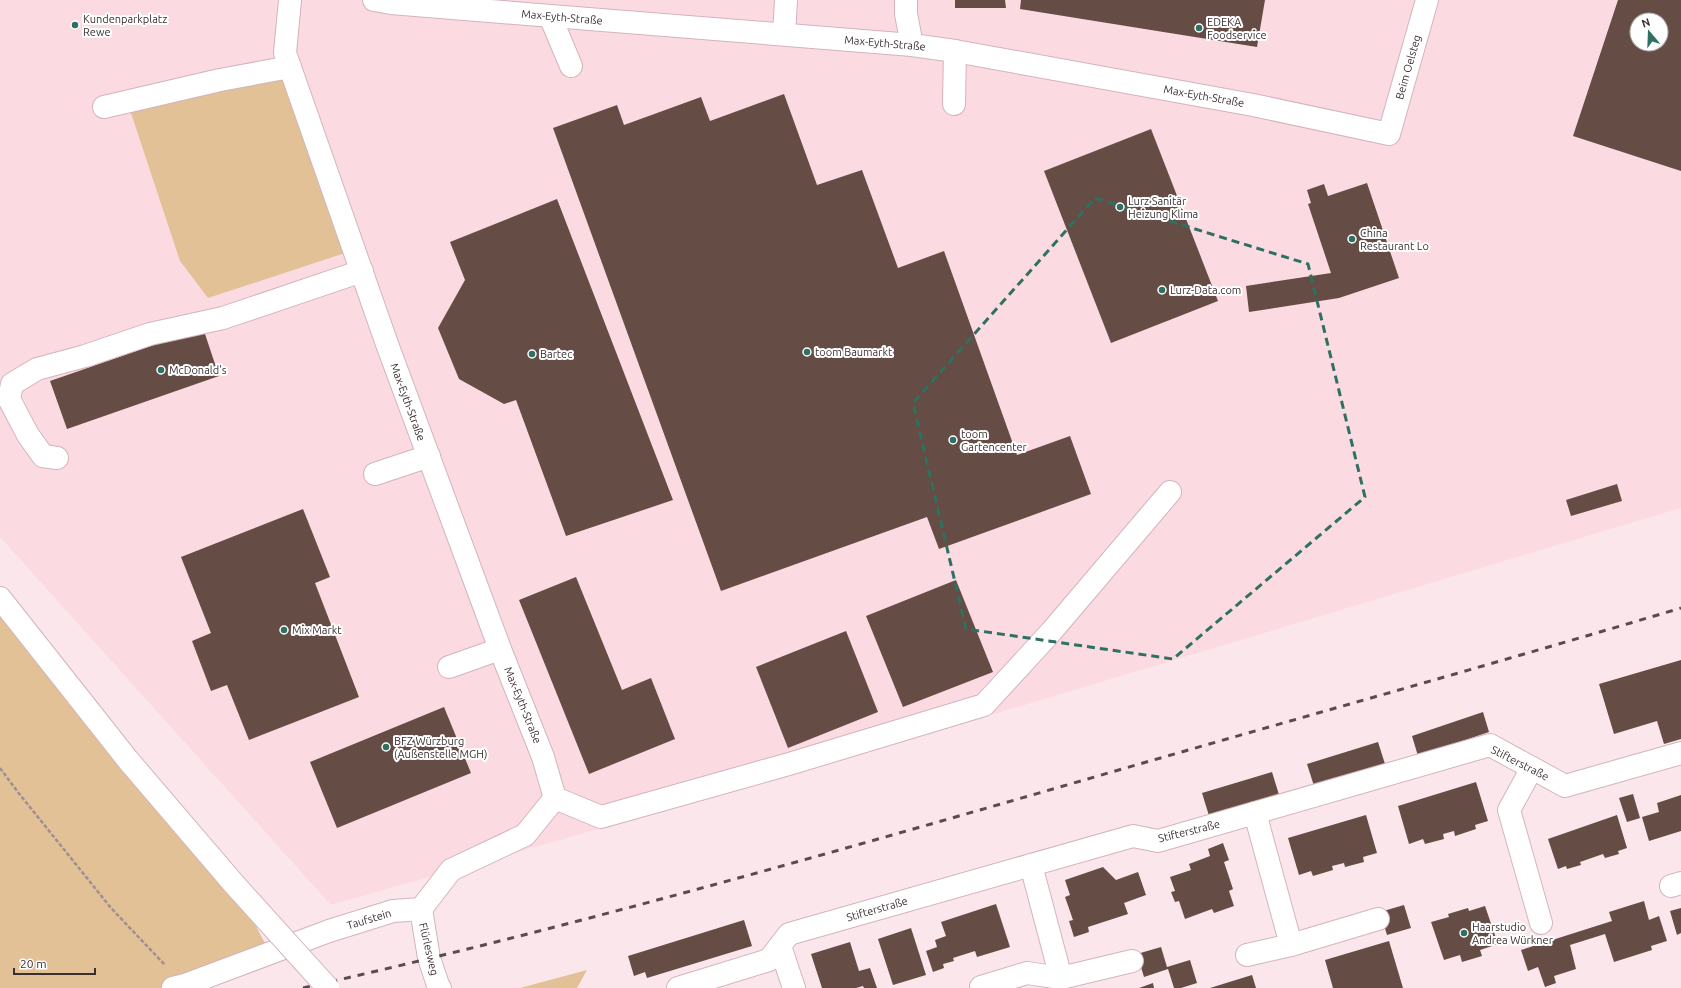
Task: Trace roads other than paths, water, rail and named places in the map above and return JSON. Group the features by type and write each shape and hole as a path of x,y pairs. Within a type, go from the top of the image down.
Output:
{"street":[{"name":"Max-Eyth-Straße","path":"290,0 286,53 290,67 428,456 500,649 543,757 555,798"},
{"name":"Max-Eyth-Straße","path":"374,0 391,3 912,45 955,51 1253,105 1389,134"},
{"path":"784,34 786,0"},
{"path":"906,0 906,14 912,45"},
{"name":"Beim Oelsteg","path":"1389,134 1427,0"},
{"path":"550,16 571,66"},
{"path":"954,104 955,51"},
{"path":"104,107 158,94 290,67"},
{"path":"57,458 43,456 28,435 9,399 12,384 37,369 85,356 150,334 223,318 362,271"},
{"path":"374,474 428,456"},
{"path":"421,909 451,870 525,835 555,798 601,817 789,764 984,706 1051,632 1170,492"},
{"path":"0,598 128,760 234,884 328,988"},
{"path":"449,667 500,649"},
{"name":"Stifterstraße","path":"678,988 769,960 789,934 1133,836 1158,841 1490,745 1565,786 1681,753"},
{"path":"1532,768 1509,810 1541,923"},
{"path":"1255,813 1291,945"},
{"path":"1031,865 1061,978"},
{"name":"Taufstein","path":"179,987 329,931 393,911 421,909"},
{"name":"Flürlesweg","path":"421,909 429,958 440,988"},
{"path":"1247,955 1291,945 1378,919"},
{"path":"780,946 794,988"},
{"path":"981,987 1027,973 1061,978 1132,961"}],"railway":[{"path":"303,988 512,938 721,883 1477,668 1681,608"}],"place":[{"name":"Kundenparkplatz Rewe","path":"75,25"},
{"name":"EDEKA Foodservice","path":"1199,28"},
{"name":"Lurz Sanitär Heizung Klima","path":"1120,207"},
{"name":"China Restaurant Lo","path":"1352,239"},
{"name":"Lurz-Data.com","path":"1162,290"},
{"name":"toom Baumarkt","path":"807,352"},
{"name":"Bartec","path":"532,354"},
{"name":"McDonald's","path":"161,370"},
{"name":"toom Gartencenter","path":"953,440"},
{"name":"Mix Markt","path":"284,630"},
{"name":"BFZ Würzburg (Außenstelle MGH)","path":"386,747"},
{"name":"Haarstudio Andrea Würkner","path":"1464,933"}]}
